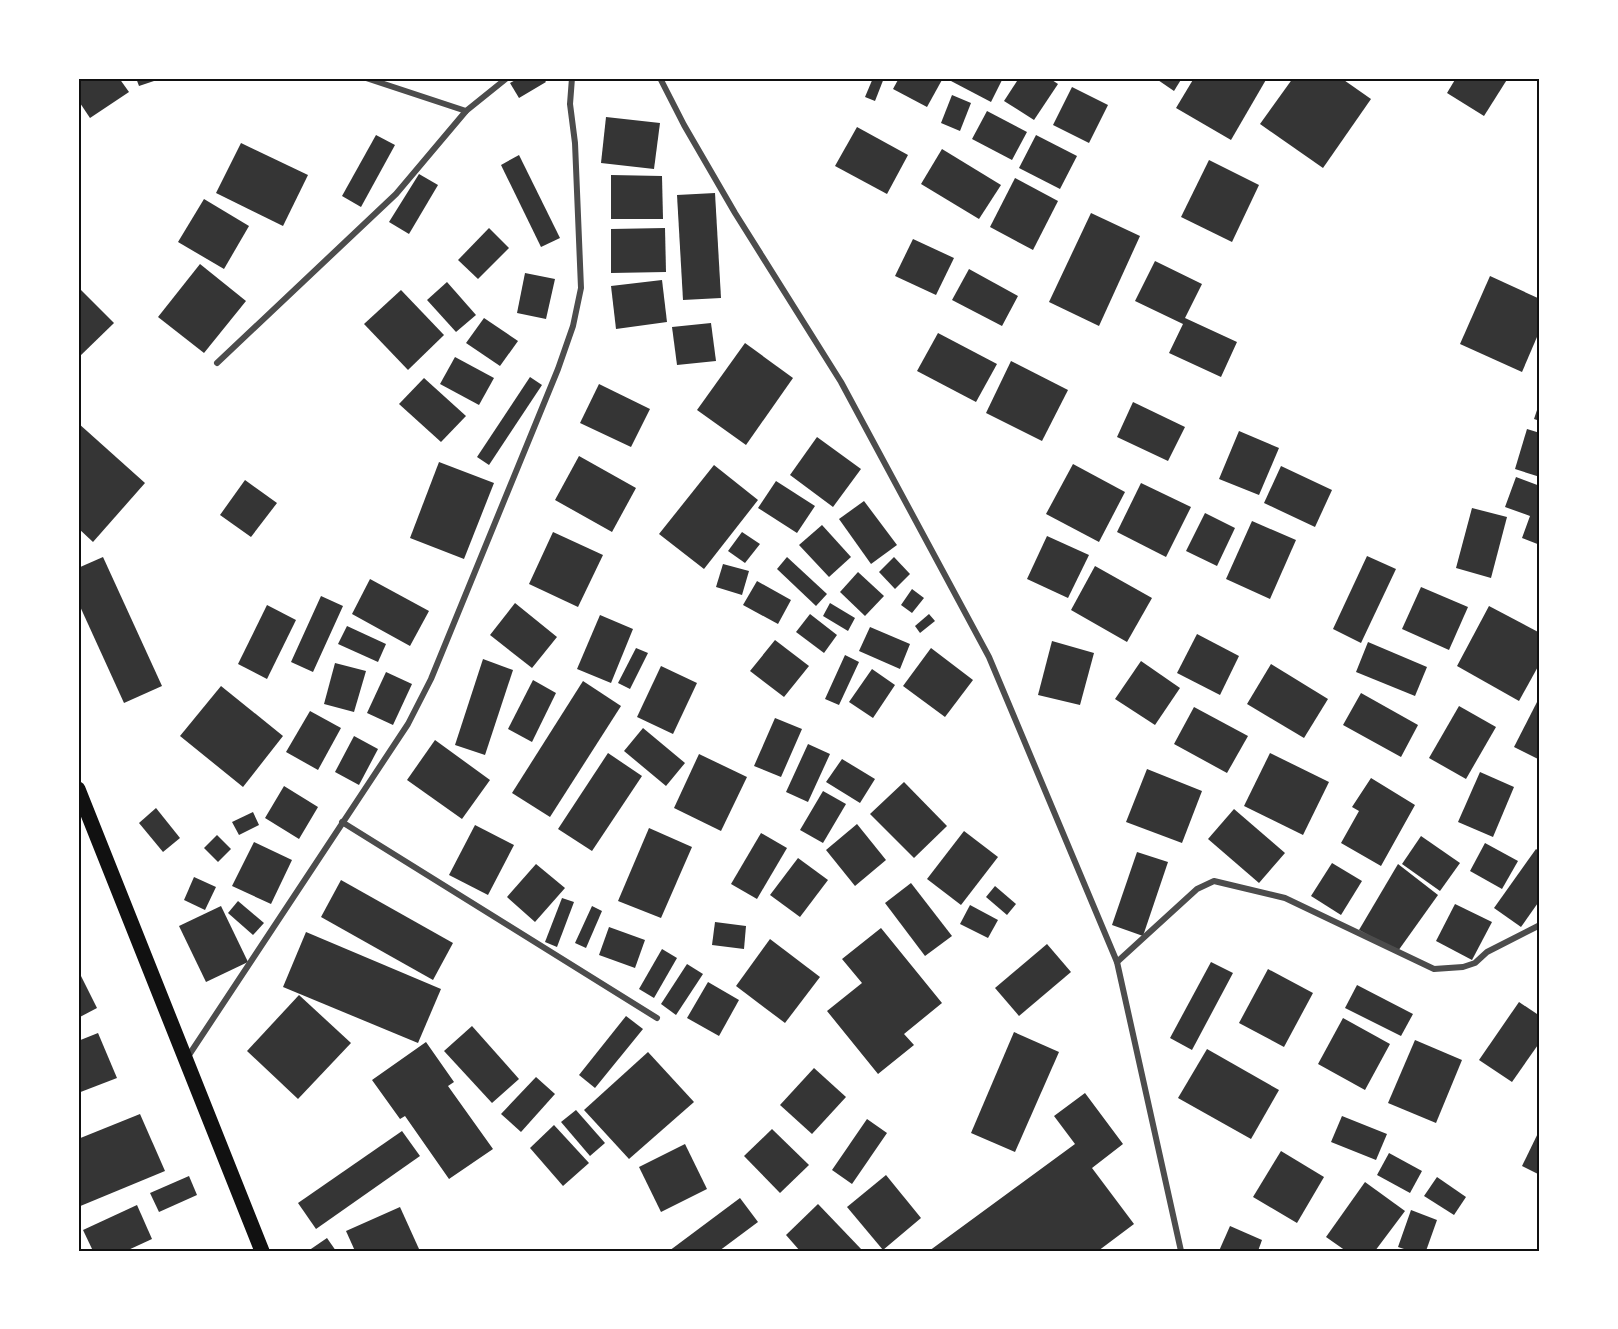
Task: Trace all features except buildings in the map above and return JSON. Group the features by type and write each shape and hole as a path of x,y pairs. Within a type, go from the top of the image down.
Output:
{"main road":[{"path":"78,789 262,1251"}],"street":[{"path":"366,78 466,111"},
{"path":"217,363 396,194 466,111 507,78"},
{"path":"185,1061 396,743 431,680 558,369 573,326 581,288 575,143 570,104 572,78"},
{"path":"660,78 684,125 735,213 841,382 989,657 1117,962 1181,1251"},
{"path":"342,822 657,1018"},
{"path":"1117,962 1197,889 1214,881 1285,898 1434,969 1475,963 1487,952 1540,925"}]}
